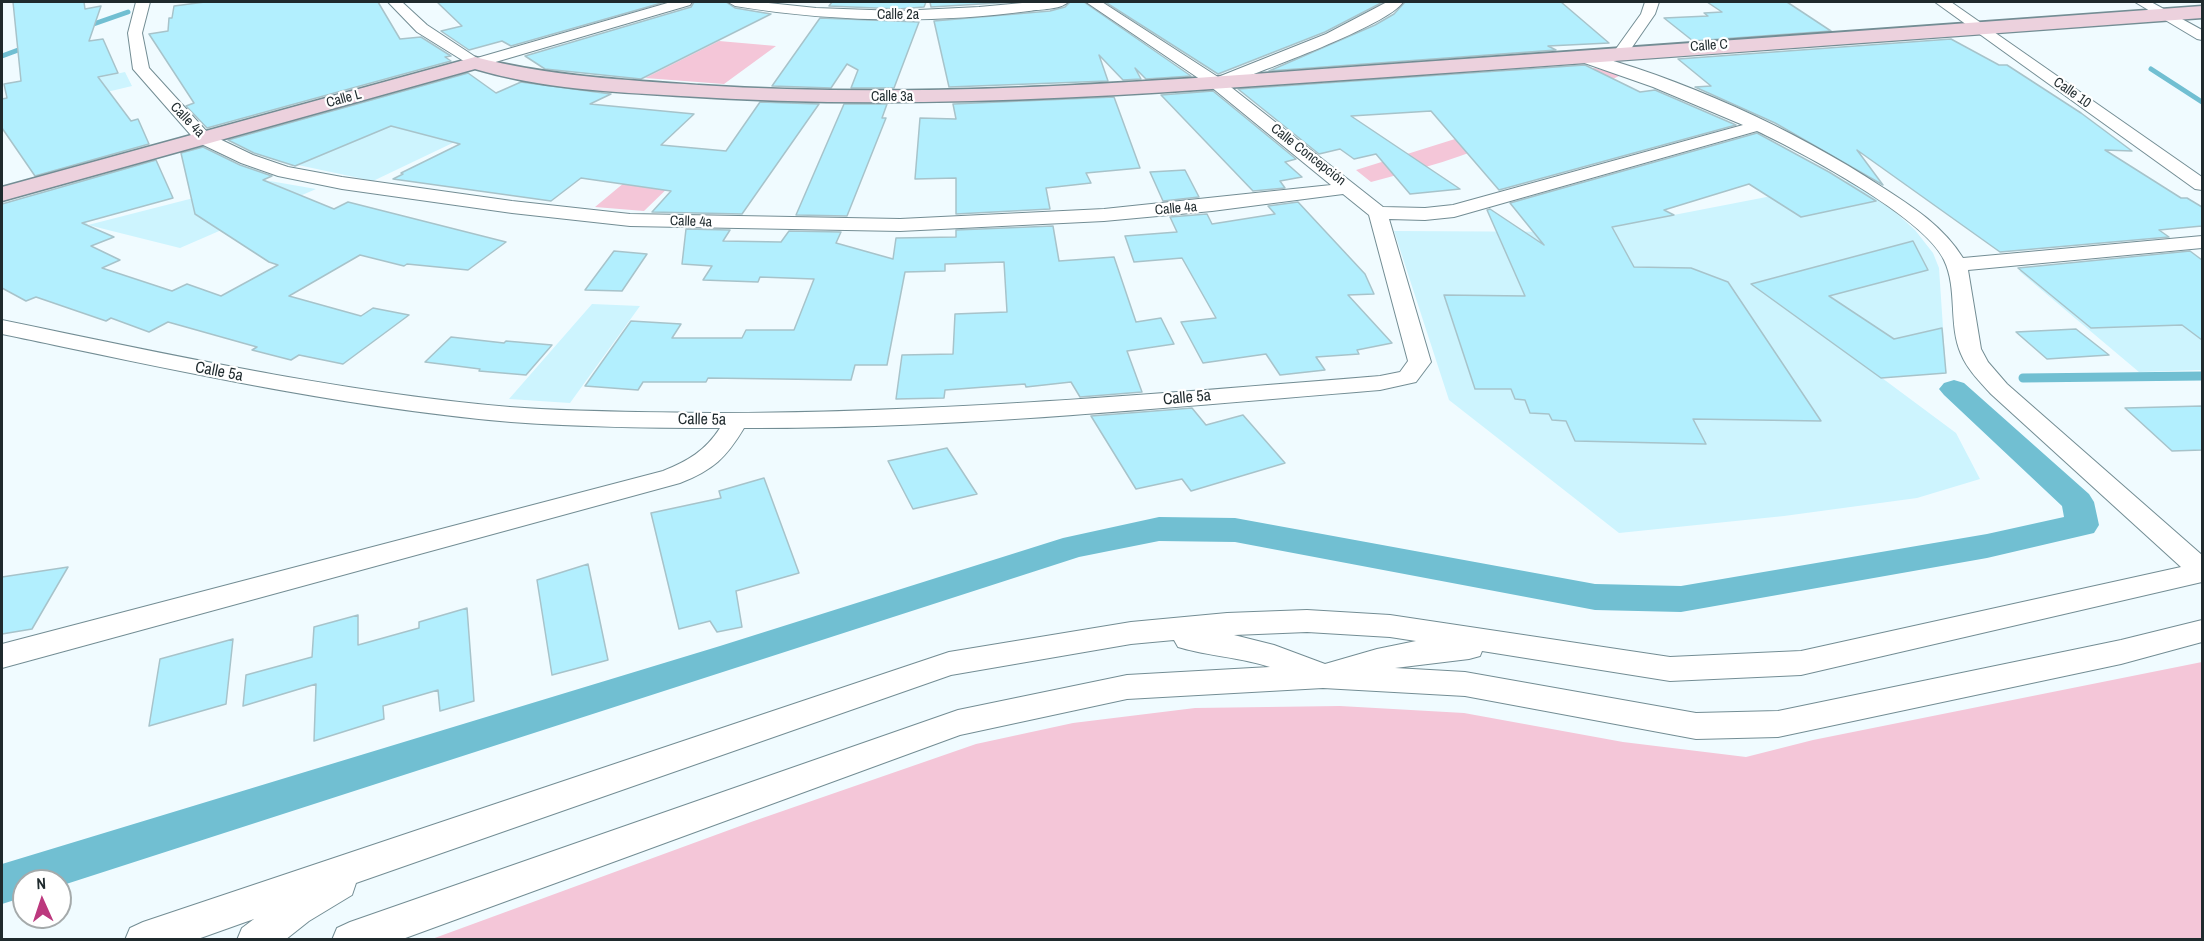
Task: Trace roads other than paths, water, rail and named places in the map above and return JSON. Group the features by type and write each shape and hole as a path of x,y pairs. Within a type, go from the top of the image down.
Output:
{"street":[{"name":"Calle 4a","path":"143,2 135,33 141,69 203,138 247,159 284,172 342,183 512,207 630,220 889,225 1147,211 1349,188"},
{"name":"Calle 3a","path":"395,2 404,14 422,30 475,63 534,76 598,84 773,96 966,97 1216,83 1329,40 1396,2"},
{"name":"Calle L","path":"2,194 475,63 685,2"},
{"name":"Calle 2a","path":"735,2 833,14 932,16 993,12 1061,2"},
{"name":"Calle Concepción","path":"1093,2 1216,83 1378,213"},
{"path":"1622,52 1648,14 1652,2"},
{"name":"Calle 10","path":"1942,2 2202,185"},
{"path":"2142,2 2202,36"},
{"name":"Calle C","path":"1216,83 2202,12"},
{"path":"1578,56 1633,72 1757,126 1824,159 1873,188 1931,231 1947,247 1957,264 1970,348 1980,368 1999,389 2202,571"},
{"path":"1378,213 1425,214 1454,211 1757,126"},
{"name":"Calle 5a","path":"2,327 219,373 417,404 524,414 736,421 906,418 1018,412 1380,382 1408,377 1420,362 1378,213"},
{"path":"1957,264 1978,264 2202,242"},
{"path":"2,656 671,477 702,465 716,452 736,421"},
{"path":"143,939 949,664 1131,633 1227,624 1307,621 1390,626 1670,669 1801,663 2202,571"},
{"path":"350,939 958,723 1127,687 1323,676 1465,684 1696,726 1778,724 2121,652 2199,630"},
{"path":"1131,633 1247,648 1288,659 1323,676 1371,660 1422,651 1531,648"},
{"path":"255,939 296,909 352,877 409,849"}],"waterway":[{"path":"85,27 128,12"},
{"path":"2,56 29,46"},
{"path":"2151,69 2202,102"},
{"path":"2023,378 2202,376"},
{"path":"2,884 720,660 1075,546 1159,529 1235,530 1595,597 1681,599 1987,546 2082,525 2078,502 1954,389"}]}
